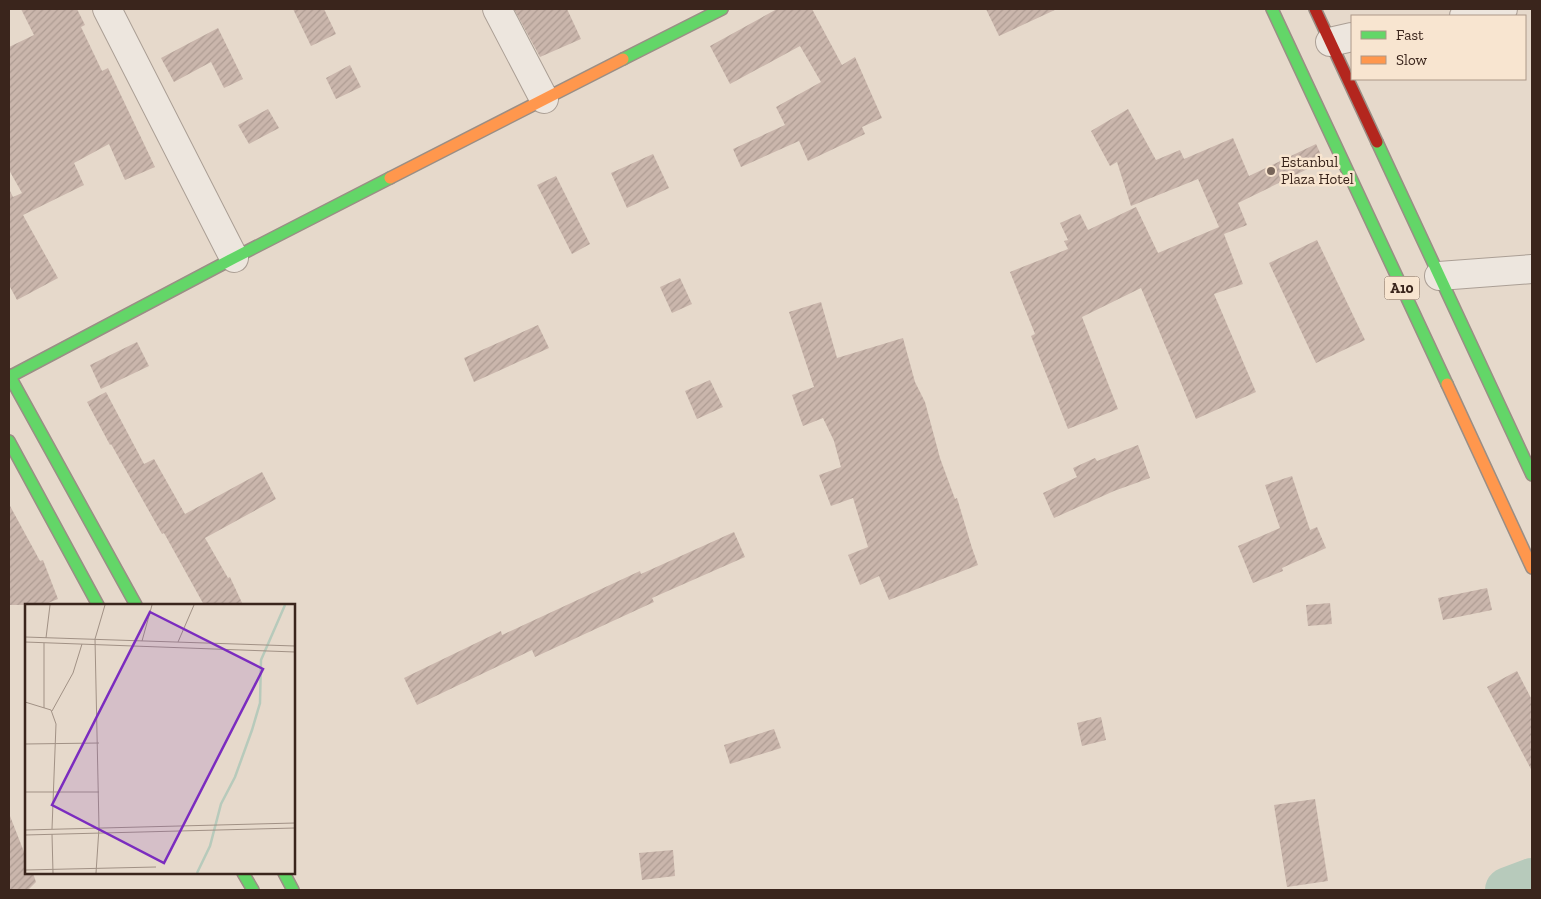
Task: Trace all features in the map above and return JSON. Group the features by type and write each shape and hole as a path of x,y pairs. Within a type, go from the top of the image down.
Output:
{"main road":[{"path":"135,604 9,376 234,258 722,9"},
{"name":"A10","path":"1272,9 1532,568"},
{"name":"A10","path":"1315,9 1341,40 1351,64"},
{"name":"A10","path":"1358,80 1439,276 1532,475"},
{"path":"9,441 97,604"},
{"path":"244,874 253,890"},
{"path":"285,874 293,890"}],"street":[{"path":"107,9 234,258"},
{"path":"497,9 544,99"},
{"path":"1470,15 1503,9"},
{"path":"1439,276 1532,269"}],"building":[{"path":"21,9 77,9 85,25 81,27 102,71 108,68 155,167 125,180 109,144 74,163 84,185 23,215 58,278 17,300 9,285 9,189 13,197 22,193 9,170 9,47 34,35"},
{"path":"293,9 324,9 336,34 311,46"},
{"path":"514,9 567,9 581,39 540,57"},
{"path":"777,9 812,9 842,65 855,57 882,118 862,127 865,134 808,161 799,141 741,167 733,149 785,125 776,107 821,82 800,46 730,84 710,46"},
{"path":"986,9 1057,9 999,36"},
{"path":"218,28 243,79 224,88 211,62 174,82 161,58"},
{"path":"350,65 361,87 336,99 326,78"},
{"path":"268,109 279,128 249,144 238,125"},
{"path":"1128,109 1156,160 1180,150 1184,159 1233,138 1249,176 1316,144 1324,161 1238,203 1247,225 1224,234 1243,284 1214,294 1256,392 1196,419 1141,288 1082,317 1118,409 1068,429 1031,336 1035,334 1010,272 1068,249 1064,241 1068,240 1060,223 1080,214 1088,230 1136,207 1158,253 1219,227 1198,179 1131,206 1117,162 1110,166 1091,131"},
{"path":"653,154 669,188 627,208 611,173"},
{"path":"556,176 590,244 572,254 537,185"},
{"path":"1317,240 1365,340 1316,363 1269,263"},
{"path":"680,278 692,304 672,313 660,287"},
{"path":"821,302 837,358 903,338 915,382 925,402 940,458 955,499 957,498 978,565 889,600 879,576 860,585 848,555 868,547 853,498 831,506 819,475 841,467 834,441 823,418 803,426 792,395 814,387 789,312"},
{"path":"538,325 549,348 474,382 464,358"},
{"path":"137,342 149,366 101,389 90,365"},
{"path":"710,380 723,407 697,419 685,391"},
{"path":"106,392 144,464 154,459 185,514 262,472 276,499 205,538 228,578 230,577 243,604 203,604 164,533 162,534 110,445 87,402"},
{"path":"1138,445 1150,478 1114,491 1054,518 1043,493 1077,477 1073,468 1095,458 1097,461"},
{"path":"1292,476 1310,530 1317,527 1326,548 1282,568 1283,571 1253,583 1238,546 1280,528 1265,485"},
{"path":"9,504 40,561 43,560 58,599 46,604 9,605"},
{"path":"734,532 745,557 652,598 654,602 535,657 532,650 417,705 404,678 501,631 502,635 640,571 641,574"},
{"path":"1487,588 1492,610 1443,620 1438,598"},
{"path":"1330,603 1332,624 1308,626 1306,605"},
{"path":"1517,671 1532,700 1532,771 1487,687"},
{"path":"1101,717 1106,740 1082,746 1077,723"},
{"path":"774,729 781,748 730,764 724,745"},
{"path":"1315,799 1328,881 1287,887 1274,805"},
{"path":"10,816 25,854 25,874 33,874 36,882 28,890 9,890"},
{"path":"673,850 675,876 642,880 639,853"}],"waterway":[{"path":"1508,890 1532,881"}],"traffic: fast":[{"path":"623,59 722,9"},
{"path":"1272,9 1447,384"},
{"path":"1377,142 1532,475"},
{"path":"9,377 390,178"},
{"path":"9,375 135,604"},
{"path":"9,441 97,604"},
{"path":"244,874 253,890"},
{"path":"285,874 293,890"}],"traffic: slow":[{"path":"390,178 623,59"},
{"path":"1447,384 1532,568"}],"traffic: jam":[{"path":"1315,9 1377,142"}],"place":[{"name":"Estanbul Plaza Hotel","path":"1271,171"}]}
